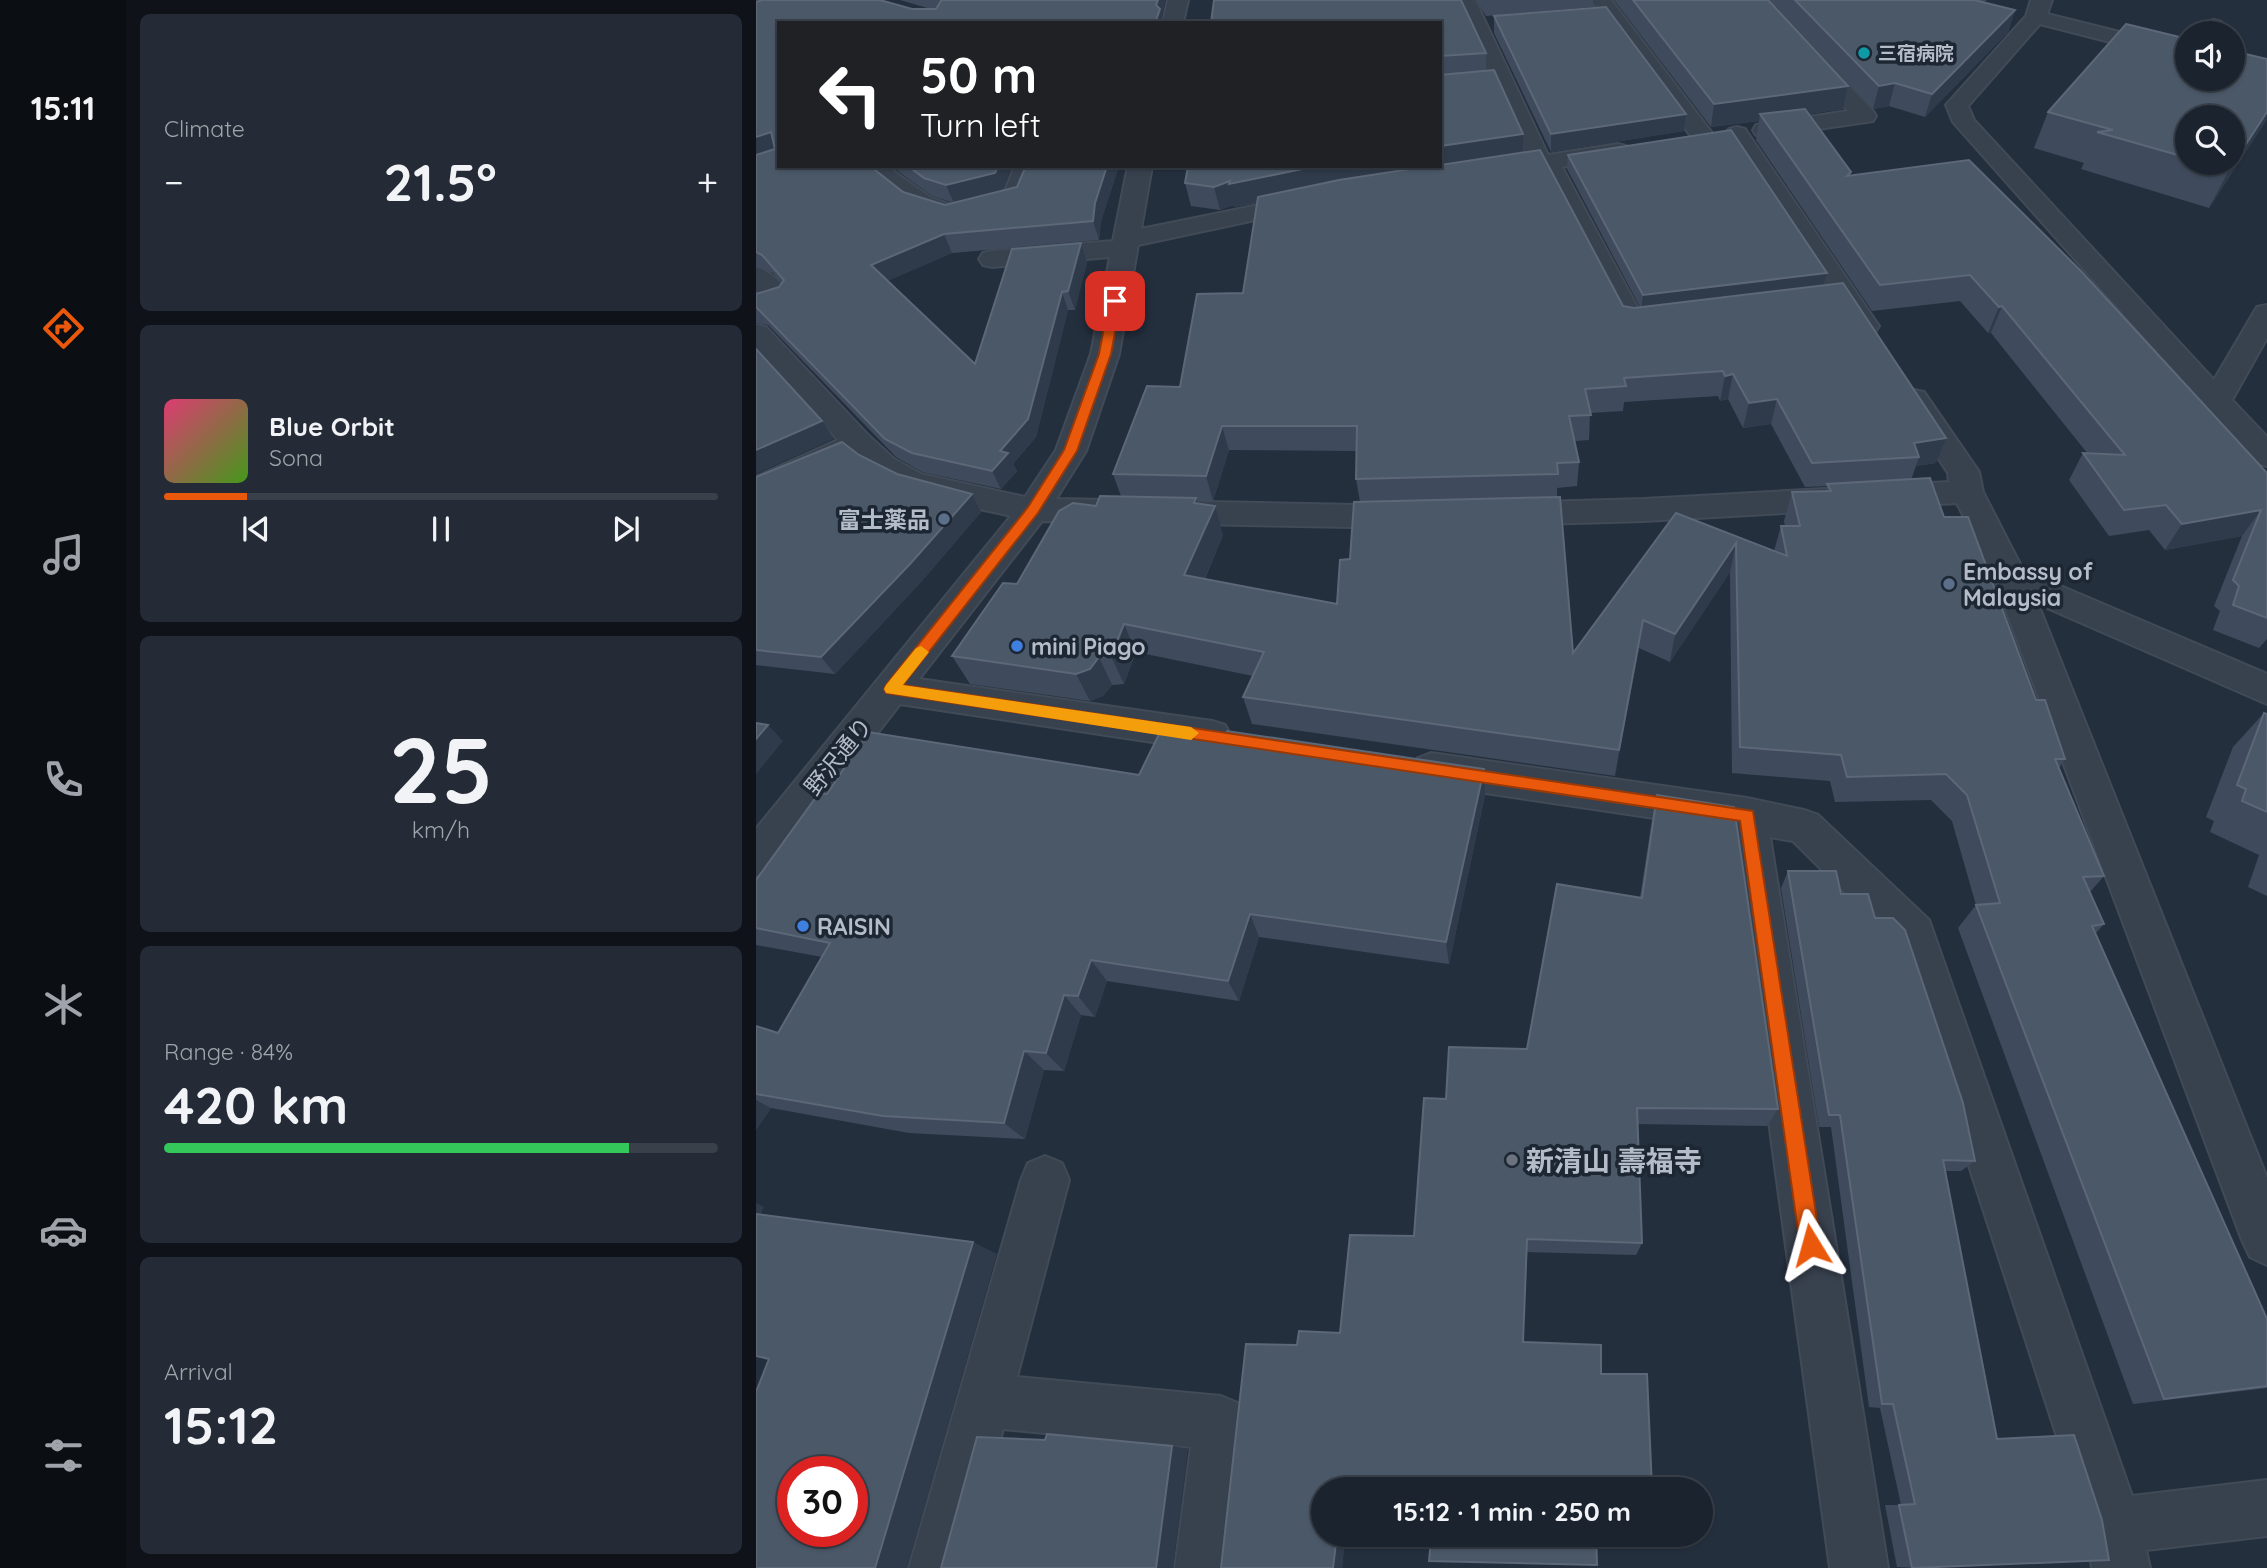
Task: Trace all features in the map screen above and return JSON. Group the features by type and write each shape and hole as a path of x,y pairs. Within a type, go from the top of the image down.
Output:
{"street":[{"path":"1173,21 1178,0"},
{"path":"1678,142 1865,117 1757,0"},
{"path":"1458,1 1486,26 1505,83 1544,162 1631,321 1657,318"},
{"path":"1585,16 1606,7 1704,138"},
{"path":"2175,52 2039,8 1957,105 1958,112 1964,122 2267,456"},
{"path":"1479,85 1505,83"},
{"path":"1738,134 1832,297 1889,362 1963,472 1967,492 2011,578 2267,1240"},
{"path":"1474,173 1639,148"},
{"path":"873,168 922,203 952,214 1014,198 1026,168"},
{"name":"野沢通り","path":"756,859 1033,510 1071,451 1105,354 1140,168"},
{"path":"992,259 1126,244 1329,198"},
{"path":"756,275 779,298 756,306"},
{"path":"2217,401 2267,313"},
{"path":"756,334 858,443 883,466 912,482 1033,510 1387,518 1441,516"},
{"path":"756,489 858,443"},
{"path":"1482,515 1644,510 1967,492"},
{"path":"2011,578 2267,690"},
{"path":"891,689 1247,742"},
{"path":"1396,764 1747,816 1804,827 1914,933 2118,1547 2267,1508"},
{"path":"1747,816 1859,1568"},
{"path":"938,1568 1045,1180"},
{"path":"983,1401 1221,1423 1204,1568"}],"building":[{"path":"880,0 912,9 936,9 941,0 1158,0 1156,5 1160,9 1156,21 777,21 777,168 873,168 903,192 945,205 1017,187 1025,168 1106,168 1095,203 1093,221 944,234 871,265 975,364 1012,249 1081,243 1068,291 1062,292 1028,419 1000,451 1008,453 992,471 912,453 885,439 756,307 756,294 779,287 784,280 762,255 756,252 756,155 775,149 771,132 756,137 756,2"},
{"path":"1214,0 1461,0 1486,53 1442,56 1442,21 1211,21"},
{"path":"1633,0 1768,0 1848,86 1714,104"},
{"path":"1795,0 1974,0 2015,10 1932,94 1895,83 1879,86"},
{"path":"1606,7 1686,114 1551,134 1494,16"},
{"path":"2126,24 2175,36 2175,91 2245,91 2245,54 2267,59 2267,112 2245,146 2245,105 2175,105 2175,154 2097,132 2113,130 2048,112"},
{"path":"1494,70 1523,134 1442,146 1442,75"},
{"path":"1805,109 1851,172 1847,176 1969,160 2080,270 2267,473 2267,618 2233,605 2239,586 2233,580 2261,510 2182,524 2166,505 2124,510 2083,453 2125,455 2002,306 1999,307 1970,275 1880,285 1760,114"},
{"path":"1731,130 1827,273 1643,295 1568,155"},
{"path":"1540,150 1623,306 1634,308 1843,283 1946,438 1914,443 1919,457 1812,463 1777,399 1749,403 1733,374 1725,376 1723,371 1624,378 1626,386 1585,389 1591,415 1569,416 1579,462 1557,463 1558,474 1356,479 1357,426 1222,426 1206,476 1113,474 1147,386 1180,387 1197,294 1243,293 1258,197 1339,180 1417,168 1442,168 1442,165"},
{"path":"911,168 997,168 995,173 946,185 924,178"},
{"path":"1188,168 1307,168 1229,184 1230,181 1214,187 1185,183"},
{"path":"756,349 822,421 756,450"},
{"path":"842,442 859,455 897,474 972,494 821,657 756,650 756,477"},
{"path":"1930,478 1944,517 1968,517 2036,700 2045,700 2065,759 2055,759 2104,876 2083,877 2104,924 2092,926 2267,1319 2267,1386 2164,1399 1976,905 2000,903 1967,795 1946,774 1847,777 1841,755 1740,747 1736,543 1675,634 1643,620 1619,750 1243,697 1264,652 1124,624 1111,656 1099,657 1090,669 1076,674 952,656 1003,583 1017,584 1059,511 1073,503 1096,506 1100,496 1196,498 1194,503 1215,506 1184,575 1337,604 1340,560 1350,559 1354,502 1560,497 1573,653 1676,513 1787,556 1781,526 1800,526 1792,492 1831,491 1827,484"},
{"path":"2264,713 2267,714 2267,812 2242,801 2246,789 2237,785"},
{"path":"756,723 768,725 756,739"},
{"path":"1163,726 1226,734 1227,731 1484,769 1446,942 1250,914 1228,981 1091,960 1078,996 1064,995 1046,1053 1024,1051 1004,1123 883,1116 756,1094 756,1026 778,1033 830,943 756,928 756,880 819,793 827,794 868,732 1139,775"},
{"path":"1657,795 1734,807 1778,1109 1637,1108 1642,1243 1527,1239 1523,1342 1601,1345 1601,1374 1647,1374 1651,1477 1311,1477 1311,1547 1336,1547 1333,1568 1221,1568 1246,1344 1297,1345 1299,1331 1340,1333 1350,1235 1414,1236 1424,1098 1446,1099 1449,1047 1527,1049 1557,884 1642,898"},
{"path":"1788,871 1836,871 1841,894 1868,894 1875,918 1893,918 1905,930 1963,1103 1975,1161 1943,1160 1997,1439 2074,1435 2102,1520 2109,1560 1912,1568 1899,1505 1915,1504 1893,1404 1882,1404 1840,1115 1829,1115"},
{"path":"756,1214 973,1242 875,1568 756,1568 756,1392 769,1359 756,1356"},
{"path":"1047,1434 1172,1446 1156,1568 941,1568 977,1437 1045,1440"},
{"path":"1430,1547 1596,1547 1597,1565 1429,1561"}],"slow traffic":[{"path":"921,652 891,689 1191,733"}],"place":[{"name":"三宿病院","path":"1864,53"},
{"name":"富士薬品","path":"944,519"},
{"name":"Embassy of Malaysia","path":"1949,584"},
{"name":"mini Piago","path":"1017,646"},
{"name":"RAISIN","path":"803,926"},
{"name":"新清山 壽福寺","path":"1512,1160"}],"route":[{"path":"1115,301 1105,354 1071,451 1033,510 891,689 1747,816 1811,1245"}]}
